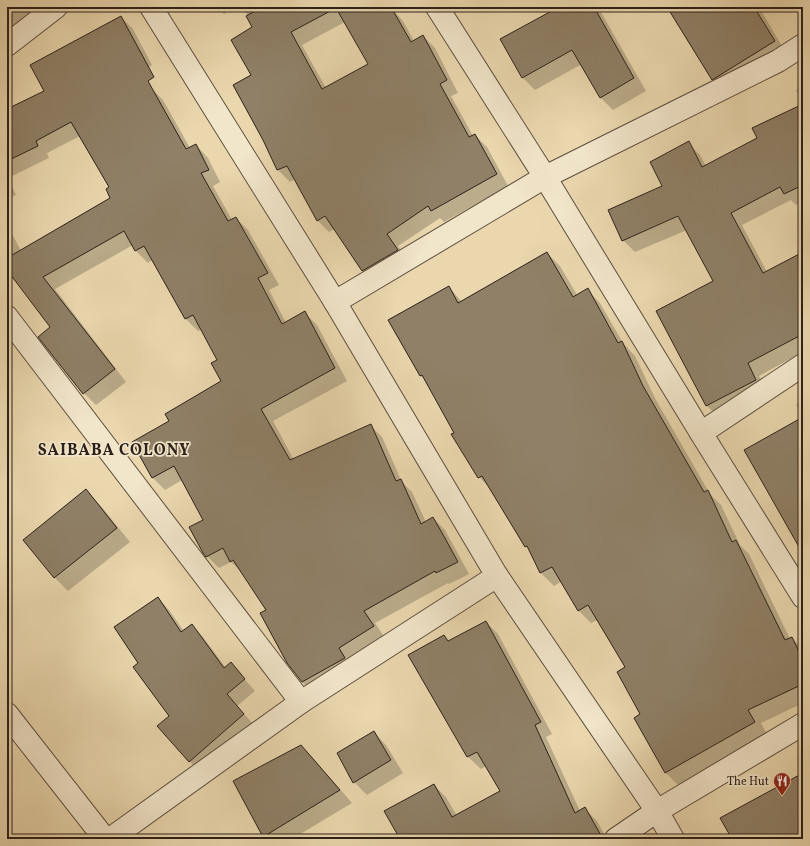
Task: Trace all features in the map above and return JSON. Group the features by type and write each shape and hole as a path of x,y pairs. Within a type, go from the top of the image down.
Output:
{"street":[{"path":"7,45 56,7"},
{"path":"151,7 335,302 497,576 658,812 673,839"},
{"path":"437,7 545,177 803,597"},
{"path":"335,302 545,177 778,61 803,45"},
{"path":"7,317 301,702"},
{"path":"701,433 803,365"},
{"path":"110,839 301,702 497,576"},
{"path":"7,714 105,839"},
{"path":"616,839 803,724"}],"building":[{"path":"262,7 391,7 411,42 423,35 447,80 440,84 469,137 475,134 497,174 431,211 428,206 387,234 398,250 362,271 325,216 317,221 287,166 277,170 263,140 233,85 251,75 231,40 252,27 246,16","holes":["336,8 368,64 322,89 291,32"]},
{"path":"559,7 594,7 634,78 600,98 572,50 522,78 500,39"},
{"path":"667,7 754,7 775,41 712,80"},
{"path":"121,16 154,77 148,81 186,149 196,144 209,170 201,173 228,221 236,217 268,273 258,278 282,324 305,311 335,368 261,409 290,460 371,424 396,481 401,479 421,524 433,517 458,562 436,573 435,571 364,611 374,626 339,648 345,658 302,682 287,663 260,613 266,610 233,560 230,562 223,548 206,557 203,553 189,527 203,520 174,466 152,478 132,442 169,421 165,414 221,381 211,363 217,360 193,315 185,319 144,246 135,251 124,231 43,277 115,369 83,394 38,337 50,327 7,270 7,258 110,198 106,189 109,187 71,122 36,141 38,146 7,161 7,109 44,91 30,65"},
{"path":"803,104 803,185 784,194 780,187 731,213 763,273 803,252 803,334 748,363 756,380 706,406 656,311 713,281 678,216 622,241 608,210 662,186 650,162 689,141 702,167 757,138 752,128"},
{"path":"547,252 573,297 588,288 618,343 622,341 643,386 704,492 708,490 732,542 736,540 785,640 792,637 803,660 803,684 748,710 755,722 665,773 634,718 640,714 617,672 625,667 588,605 578,611 552,567 540,573 527,546 525,547 482,476 478,478 451,434 454,433 422,375 420,376 388,320 449,286 458,303"},
{"path":"803,417 803,554 744,450"},
{"path":"86,489 117,528 54,578 23,540"},
{"path":"158,597 181,632 192,624 224,668 231,662 245,679 227,694 244,714 189,762 157,726 169,716 133,667 138,663 114,627"},
{"path":"486,621 541,722 535,725 575,813 585,807 603,839 400,839 384,811 434,784 452,817 500,791 477,752 467,757 408,655 444,635 448,641"},
{"path":"374,731 391,760 353,783 337,753"},
{"path":"301,745 340,790 263,837 233,781"},
{"name":"The Hut","path":"803,773 803,839 732,839 720,818"}],"place":[{"name":"The Hut","path":"782,796"}],"district":[{"name":"SAIBABA COLONY","path":"114,449"}]}
